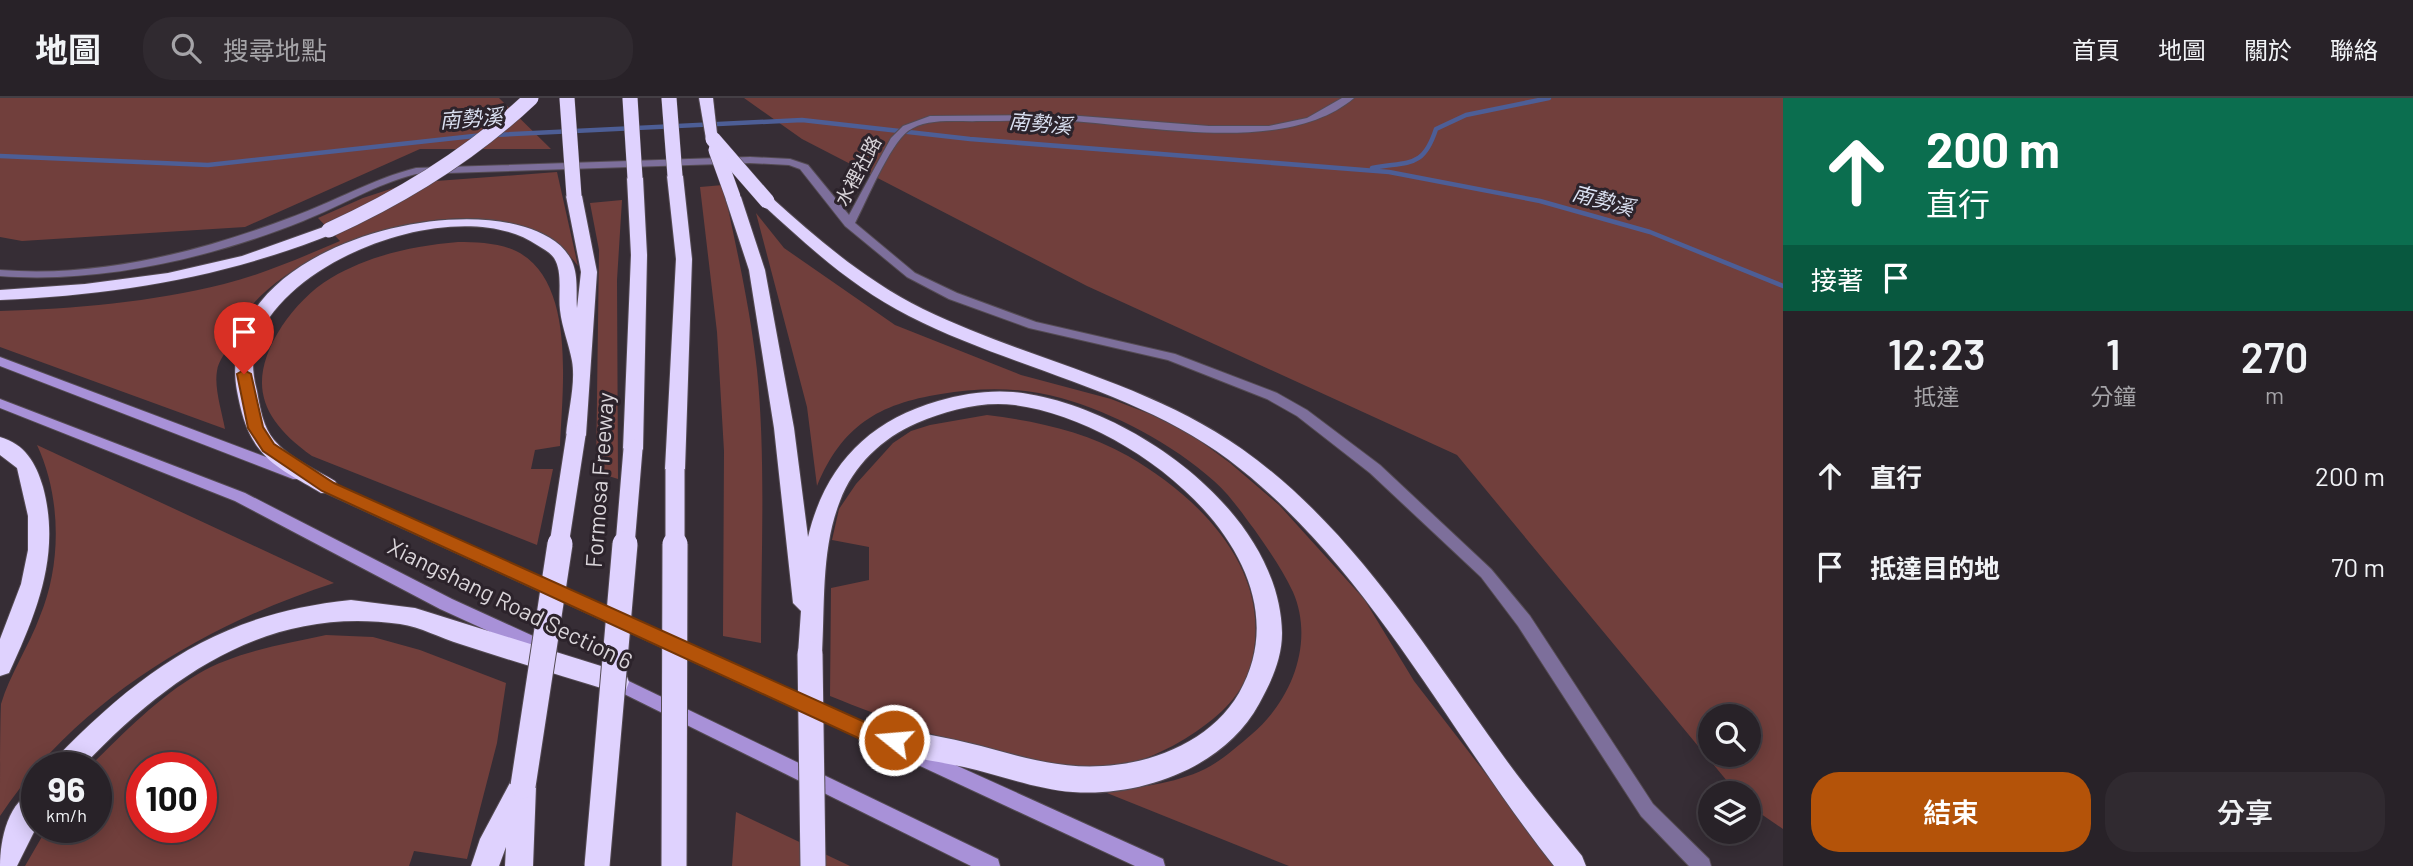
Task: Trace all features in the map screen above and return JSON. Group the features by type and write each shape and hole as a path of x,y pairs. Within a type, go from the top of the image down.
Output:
{"highway":[{"path":"0,295 77,293 164,282 244,260 329,230 432,177 505,123 531,98"},
{"path":"519,866 523,786 576,435 589,272 574,196 567,98"},
{"name":"Formosa Freeway","path":"597,866 633,449 639,255 630,98"},
{"path":"669,98 684,259 675,469 674,866"},
{"path":"706,98 713,139 757,270 784,428 810,654 813,866"},
{"path":"713,139 766,201 814,247 874,291 921,314 1172,417 1235,454 1287,496 1326,534 1369,588 1572,866"},
{"path":"328,487 269,447 256,428 244,374 247,345 259,320 292,283 323,260 371,239 440,225 487,225 530,234 558,252 566,265 569,309 582,363"},
{"path":"810,654 822,523 829,502 847,467 871,439 888,428 927,411 970,401 1015,399 1036,403 1080,415 1125,435 1169,465 1204,497 1220,514 1258,572 1270,614 1271,635 1262,680 1236,719 1218,737 1176,762 1129,776 1054,778 949,751 876,737"},
{"path":"0,444 26,464 40,532 38,559 28,595 0,665"},
{"path":"78,752 100,728 154,682 217,644 274,623 334,607 401,614 617,682"},
{"path":"485,866 490,849 523,786"},
{"path":"2,866 21,826"}],"main road":[{"name":"Xiangshang Road Section 6","path":"0,360 328,487 1156,866"},
{"name":"Xiangshang Road Section 6","path":"0,402 240,497 446,604 617,682 991,866"}],"street":[{"name":"水裡社路","path":"849,224 903,130 930,119 1067,118 1209,129 1269,128 1310,120 1349,98"},
{"path":"0,273 66,274 195,251 286,223 376,181 416,171 750,160 790,162 804,167 813,175 849,224 911,275 953,296 1033,325 1171,356 1215,372 1272,396 1302,413 1339,441 1425,513 1486,572 1524,621 1596,737 1647,810 1702,866"}],"shaded area":[{"path":"0,98 499,98 551,149 420,149 245,227 22,241 0,237"},
{"path":"744,98 1783,98 1783,829 1761,814 1761,781 1727,781 1715,767 1761,767 1761,704 1698,704 1698,746 1457,455 1087,286 802,139"},
{"path":"557,172 578,266 546,237 505,222 456,218 405,225 355,240 308,261 269,288 242,318 219,364 217,392 225,429 0,347 0,311 113,304 224,284 268,270 340,241 318,218 363,198 409,183"},
{"path":"723,185 747,300 760,404 761,643 723,636 724,451 717,332 700,187"},
{"path":"622,200 617,280 618,479 596,472 599,250 590,203"},
{"path":"756,213 784,248 895,325 1021,375 1111,399 1150,414 1192,435 1230,463 1279,505 1364,599 1414,681 1557,866 1289,866 1102,791 1168,782 1205,769 1229,753 1266,721 1288,688 1300,651 1299,611 1293,592 1280,568 1235,504 1198,467 1162,442 1122,421 1081,404 1032,392 986,389 919,398 899,404 865,421 851,433 827,465 817,486 807,407"},
{"path":"458,242 495,245 516,251 535,266 549,286 557,311 563,368 560,446 535,450 531,469 553,469 537,545 312,456 280,428 264,398 264,365 271,346 292,312 317,288 346,270 376,258 408,249"},
{"path":"987,415 1059,428 1128,456 1177,490 1199,510 1236,557 1248,584 1255,612 1252,662 1241,688 1222,711 1184,739 1125,765 1094,769 1016,758 984,750 889,719 830,696 831,588 869,580 869,547 832,540 839,509 856,484 893,443 911,431"},
{"path":"37,445 334,583 285,600 191,645 147,672 105,703 52,752 21,752 21,788 0,816 1,704 40,616 47,596 55,552 54,508 45,465"},
{"path":"326,635 373,637 420,650 506,683 497,743 467,859 414,851 409,866 25,866 38,843 112,843 112,752 105,752 168,694 198,674 212,666 260,650"},
{"path":"736,812 850,866 732,866"}],"waterway":[{"name":"南勢溪","path":"1372,168 1413,161 1426,151 1436,129 1466,115 1549,98"},
{"name":"南勢溪","path":"494,135 802,120 970,139 1389,172 1540,201 1650,232 1783,286"},
{"name":"南勢溪","path":"0,156 208,165 483,135"}],"route":[{"path":"244,374 256,428 269,447 328,487 876,737 894,740"}]}
